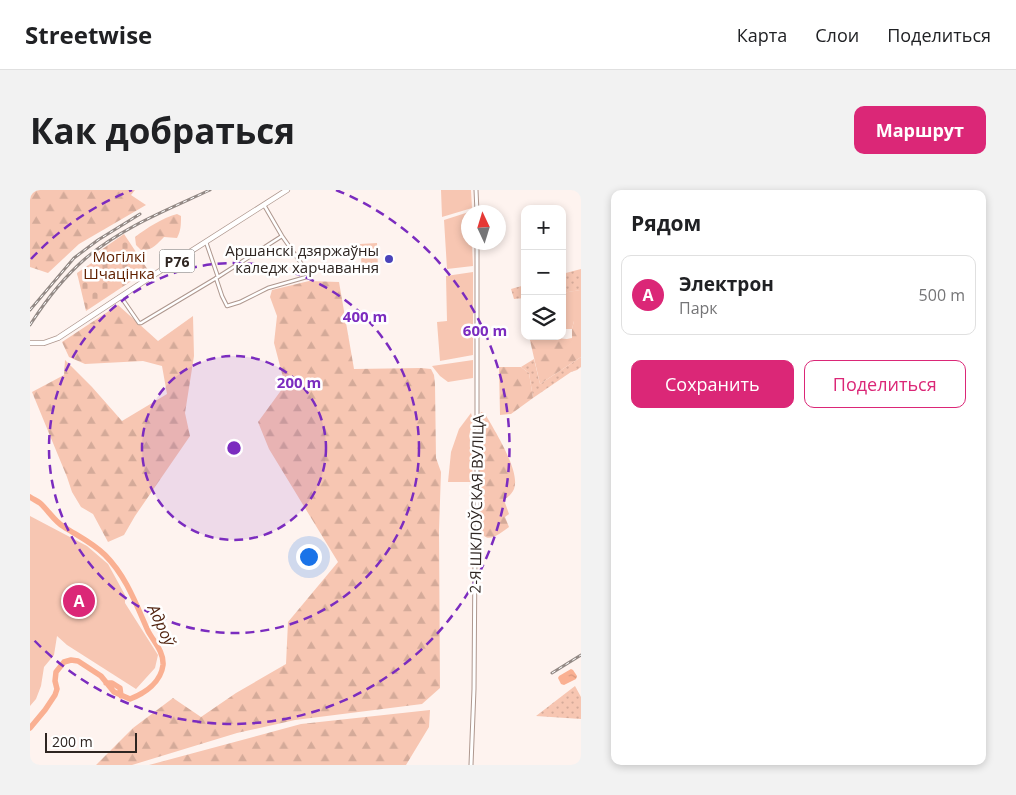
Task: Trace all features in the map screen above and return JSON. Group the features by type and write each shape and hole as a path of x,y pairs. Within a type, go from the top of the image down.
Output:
{"main road":[{"name":"Р76","path":"30,343 50,342 67,333 287,190"}],"street":[{"path":"476,190 476,205"},
{"path":"206,242 222,296 227,306 240,302 268,288 310,276 282,236 264,205"},
{"path":"121,297 139,323 142,323 282,236"},
{"name":"2-Я ШКЛОЎСКАЯ ВУЛІЦА","path":"471,765 477,527 477,250"}],"green space":[{"path":"30,190 135,190 131,195 146,205 79,244 48,273 30,267"},
{"path":"441,190 471,190 472,205 461,205 461,211 442,217"},
{"path":"177,214 181,216 181,225 177,238 164,237 154,246 145,250 141,250 136,245 135,237 160,221"},
{"path":"461,214 461,250 472,250 473,266 447,269 444,220"},
{"name":"Могілкі Шчацінка","path":"124,234 148,270 86,311 77,273 93,262 91,257"},
{"path":"377,243 378,270 362,271 360,244"},
{"path":"581,269 581,290 566,292 566,273"},
{"path":"473,272 473,355 440,361 437,322 447,321 446,276"},
{"path":"309,281 339,282 354,369 421,368 431,369 434,375 436,458 441,472 439,530 440,688 422,704 295,720 237,733 132,765 96,765 133,728 173,698 201,717 236,693 286,664 288,622 338,562 269,449 258,422 285,385 274,343 277,316 270,297 272,290"},
{"path":"521,286 521,298 514,299 511,289"},
{"path":"581,290 581,321 574,321 572,329 566,329 566,292"},
{"path":"118,305 158,341 193,316 194,356 185,413 190,436 124,535 108,542 93,514 81,507 72,492 32,392 64,375 65,360 122,421 167,394 162,366 143,361 85,364 69,357 62,342"},
{"path":"574,321 581,321 581,357 540,384 530,340 566,340 572,338"},
{"path":"581,357 581,367 533,398 529,373 521,367 534,359 540,384"},
{"path":"473,360 473,378 448,382 432,366"},
{"path":"499,367 521,367 529,373 533,398 511,414 500,415"},
{"path":"481,412 484,412 505,450 514,472 515,481 513,491 504,500 509,514 505,517 509,527 496,536 488,538 482,533 480,526 479,417"},
{"path":"471,413 473,420 469,436 473,482 448,482 451,452 459,429"},
{"path":"30,516 87,546 108,564 125,595 125,603 158,655 155,668 136,689 67,645 57,636 54,655 44,667 41,686 36,699 30,706"},
{"path":"575,686 581,697 581,719 536,716"},
{"path":"430,710 429,727 406,765 149,765 301,724"}],"water":[{"path":"571,669 577,676 576,679 564,685 561,684 559,676"}],"waterway":[{"name":"Адроў","path":"30,497 40,503 60,525 96,547 112,563 125,581 163,660 162,671 156,682 141,694 130,699 114,692 101,676 78,661 64,662 56,672 55,681 57,689 55,695 30,728"},
{"path":"106,683 112,683 120,688 121,696"}],"railway":[{"path":"30,325 63,281 78,265 100,247 130,228 210,190"},
{"path":"30,310 74,258 98,240 140,214"},
{"path":"552,673 581,655"}],"place":[{"name":"Аршанскі дзяржаўны каледж харчавання","path":"389,259"},
{"name":"Электрон","path":"79,601"}]}
